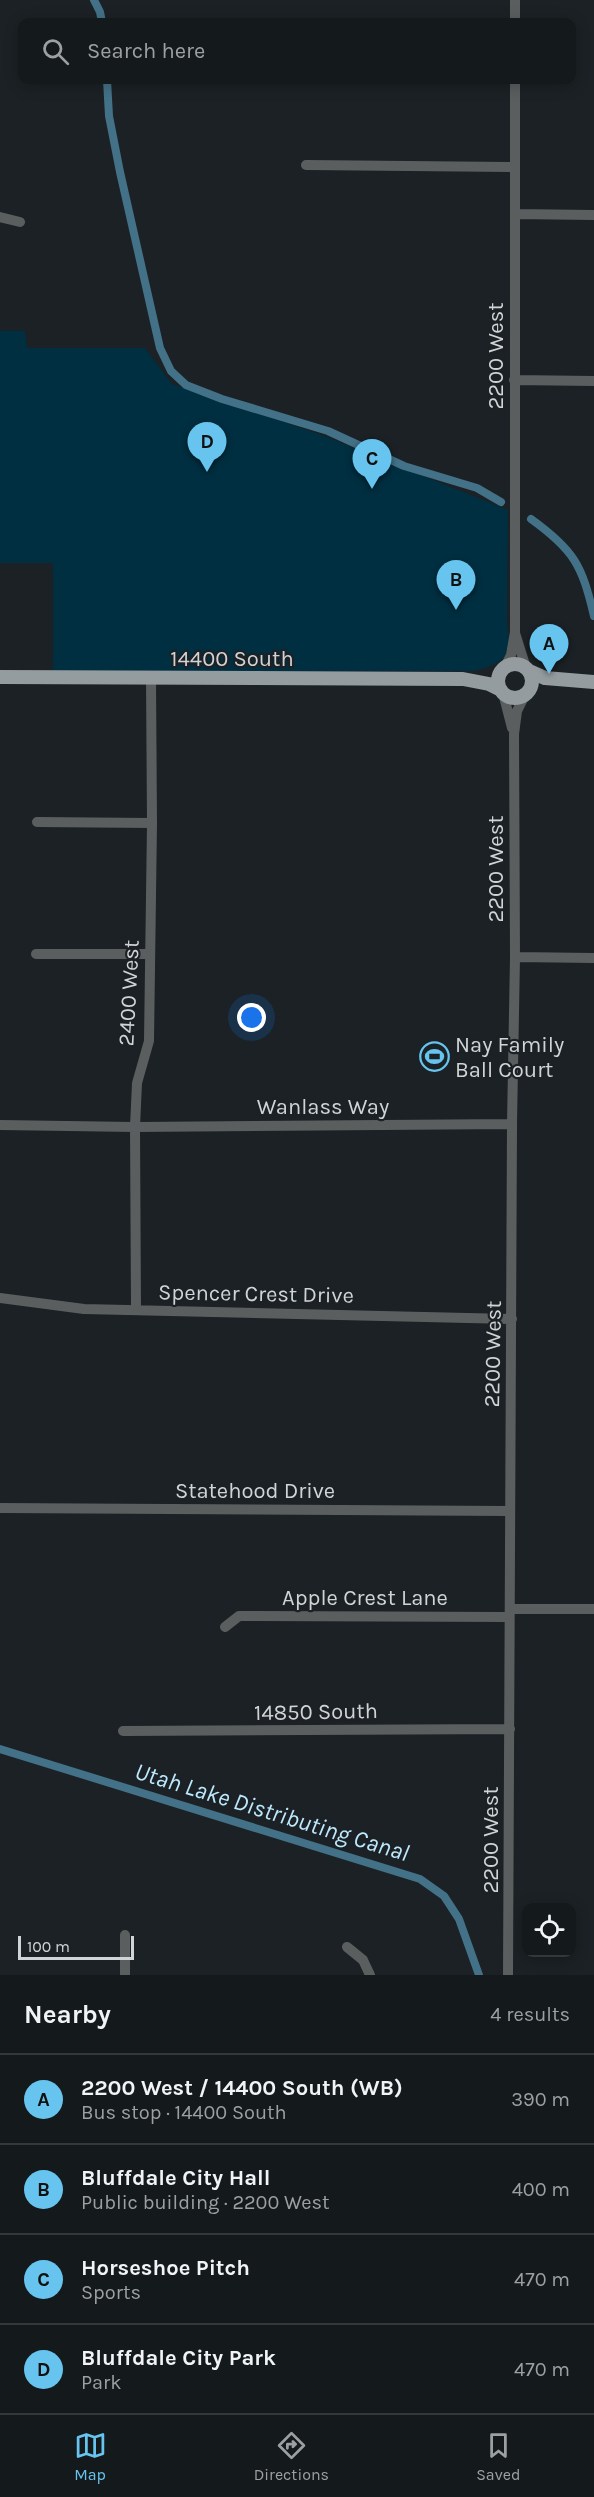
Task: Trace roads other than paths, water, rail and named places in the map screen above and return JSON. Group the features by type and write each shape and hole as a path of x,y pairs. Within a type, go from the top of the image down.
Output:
{"main road":[{"path":"574,682 514,698 502,692 498,680 504,668 515,664 545,678 594,682"},
{"name":"14400 South","path":"463,679 504,668"},
{"path":"526,694 532,681 528,669"},
{"name":"14400 South","path":"0,677 463,679 489,684 502,692"}],"street":[{"path":"515,0 515,18"},
{"name":"2200 West","path":"504,668 511,655 515,633 515,84"},
{"path":"306,165 515,166"},
{"path":"515,214 594,215"},
{"path":"0,217 20,222"},
{"path":"514,380 594,381"},
{"name":"2200 West","path":"515,633 528,669"},
{"name":"2400 West","path":"136,1309 135,1127 138,1083 149,1041 151,678"},
{"name":"2200 West","path":"502,692 514,734"},
{"name":"2200 West","path":"508,1975 509,1511 515,957 514,734 517,711 526,694"},
{"path":"37,822 152,823"},
{"path":"36,954 150,954"},
{"path":"515,957 594,958"},
{"name":"Wanlass Way","path":"0,1125 135,1127 512,1124"},
{"name":"Spencer Crest Drive","path":"0,1298 84,1309 512,1318"},
{"name":"Statehood Drive","path":"0,1508 509,1511"},
{"name":"Apple Crest Lane","path":"225,1627 239,1616 510,1613 594,1609"},
{"name":"14850 South","path":"123,1731 510,1729"},
{"path":"125,1935 125,1975"},
{"path":"347,1947 363,1960 370,1975"}],"waterway":[{"path":"94,0 101,18"},
{"path":"107,84 109,116 120,172 160,348 171,371 186,385 222,399 328,431 404,466 477,488 501,502"},
{"path":"531,519 557,540 574,560 585,584 594,616"},
{"name":"Utah Lake Distributing Canal","path":"0,1749 420,1879 444,1896 459,1919 479,1975"}],"place":[{"name":"Bluffdale City Park","path":"207,472"},
{"name":"Horseshoe Pitch","path":"372,489"},
{"name":"Bluffdale City Hall","path":"456,610"},
{"name":"2200 West / 14400 South (WB)","path":"549,674"},
{"name":"Nay Family Ball Court","path":"434,1057"}]}
